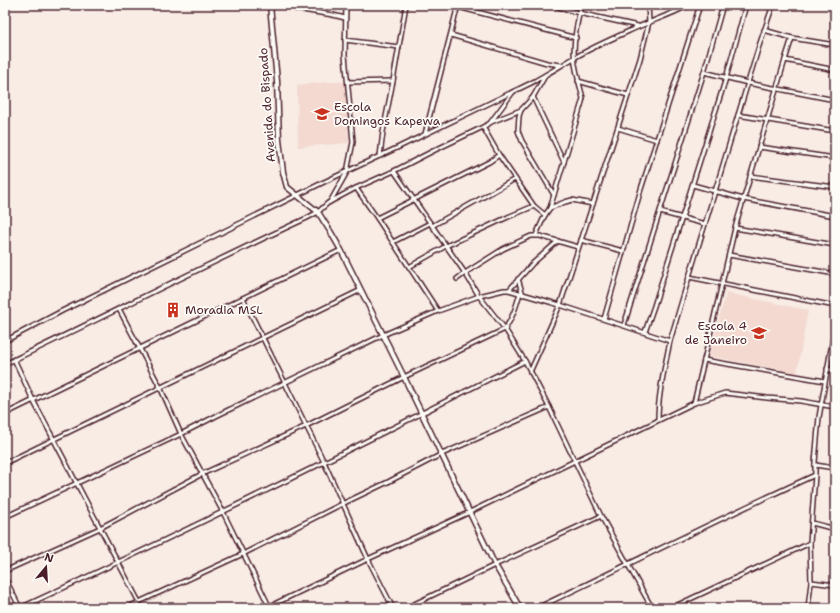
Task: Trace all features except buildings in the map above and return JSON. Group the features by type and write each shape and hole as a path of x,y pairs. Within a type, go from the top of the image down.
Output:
{"main road":[{"name":"Avenida do Bispado","path":"270,5 277,81 278,140 282,172 287,187 318,212 341,250 495,565 520,608"}],"street":[{"path":"328,203 347,172 353,142 345,56 346,5"},
{"path":"380,156 406,5"},
{"path":"552,5 579,13 639,26"},
{"path":"536,235 545,215 550,208 583,98 578,81 575,58 576,38 581,5"},
{"path":"530,372 560,305 618,128 640,59 649,22 648,5"},
{"path":"678,11 679,5"},
{"path":"5,341 62,311 298,195 545,76 561,65 639,26 678,11 689,5"},
{"path":"604,319 641,189 700,5"},
{"path":"624,326 704,72 723,5"},
{"path":"645,332 726,78 746,5"},
{"path":"658,420 658,404 661,381 670,341 764,30 773,5"},
{"path":"764,30 792,38 835,45 832,5"},
{"path":"426,134 458,6 576,38"},
{"path":"296,9 345,18"},
{"path":"451,36 547,63 561,65"},
{"path":"694,403 735,228 792,38"},
{"path":"345,40 399,47"},
{"path":"785,60 835,70"},
{"path":"704,72 748,83 835,100"},
{"path":"545,76 533,97 521,110 518,131 554,195"},
{"path":"348,82 393,81"},
{"path":"578,81 628,95"},
{"path":"490,123 514,90"},
{"path":"533,97 564,162"},
{"path":"5,364 224,256 307,218 318,212 328,203 433,150 521,110"},
{"path":"738,115 835,131"},
{"path":"482,127 534,206 545,215"},
{"path":"618,128 657,140"},
{"path":"759,147 835,158"},
{"path":"377,218 499,155"},
{"path":"394,171 525,361 549,407 601,516 652,608"},
{"path":"750,176 835,187"},
{"path":"393,242 431,224 515,179"},
{"path":"692,185 743,199 835,216"},
{"path":"356,188 438,311"},
{"path":"550,208 572,200 593,204"},
{"path":"409,267 446,246 534,206"},
{"path":"660,212 705,224"},
{"path":"735,228 835,245"},
{"path":"457,279 503,249 531,236 536,235 578,247"},
{"path":"581,240 623,252"},
{"path":"509,290 536,260 558,241"},
{"path":"5,414 341,250"},
{"path":"729,255 835,274"},
{"path":"689,277 835,306"},
{"path":"5,571 100,528 202,474 306,426 504,329 511,321 522,294 518,279"},
{"path":"5,463 361,290"},
{"path":"5,517 181,434 383,335 438,311 479,296 509,290 670,341"},
{"path":"243,298 324,462 342,504 393,608"},
{"path":"119,309 160,387 181,434 223,512 268,608 694,403 725,393 801,401 835,407"},
{"path":"808,608 811,582 810,543 816,475 815,465 825,381 834,339 835,326"},
{"path":"14,359 139,602"},
{"path":"704,360 825,381"},
{"path":"5,578 20,608 118,563 223,512 422,414 525,361"},
{"path":"827,369 835,371"},
{"path":"126,608 243,554 442,454 549,407"},
{"path":"815,465 835,468"},
{"path":"537,608 816,475"},
{"path":"406,608 601,516"},
{"path":"812,523 835,529"},
{"path":"671,608 810,543"},
{"path":"811,582 835,585"}],"shaded area":[{"name":"Escola Domingos Kapewa","path":"345,82 349,143 298,147 297,85"},
{"name":"Escola 4 de Janeiro","path":"726,293 808,310 797,373 709,356"}],"place":[{"name":"Escola Domingos Kapewa","path":"322,114"},
{"name":"Moradia MSL","path":"173,310"},
{"name":"Escola 4 de Janeiro","path":"759,333"}]}
